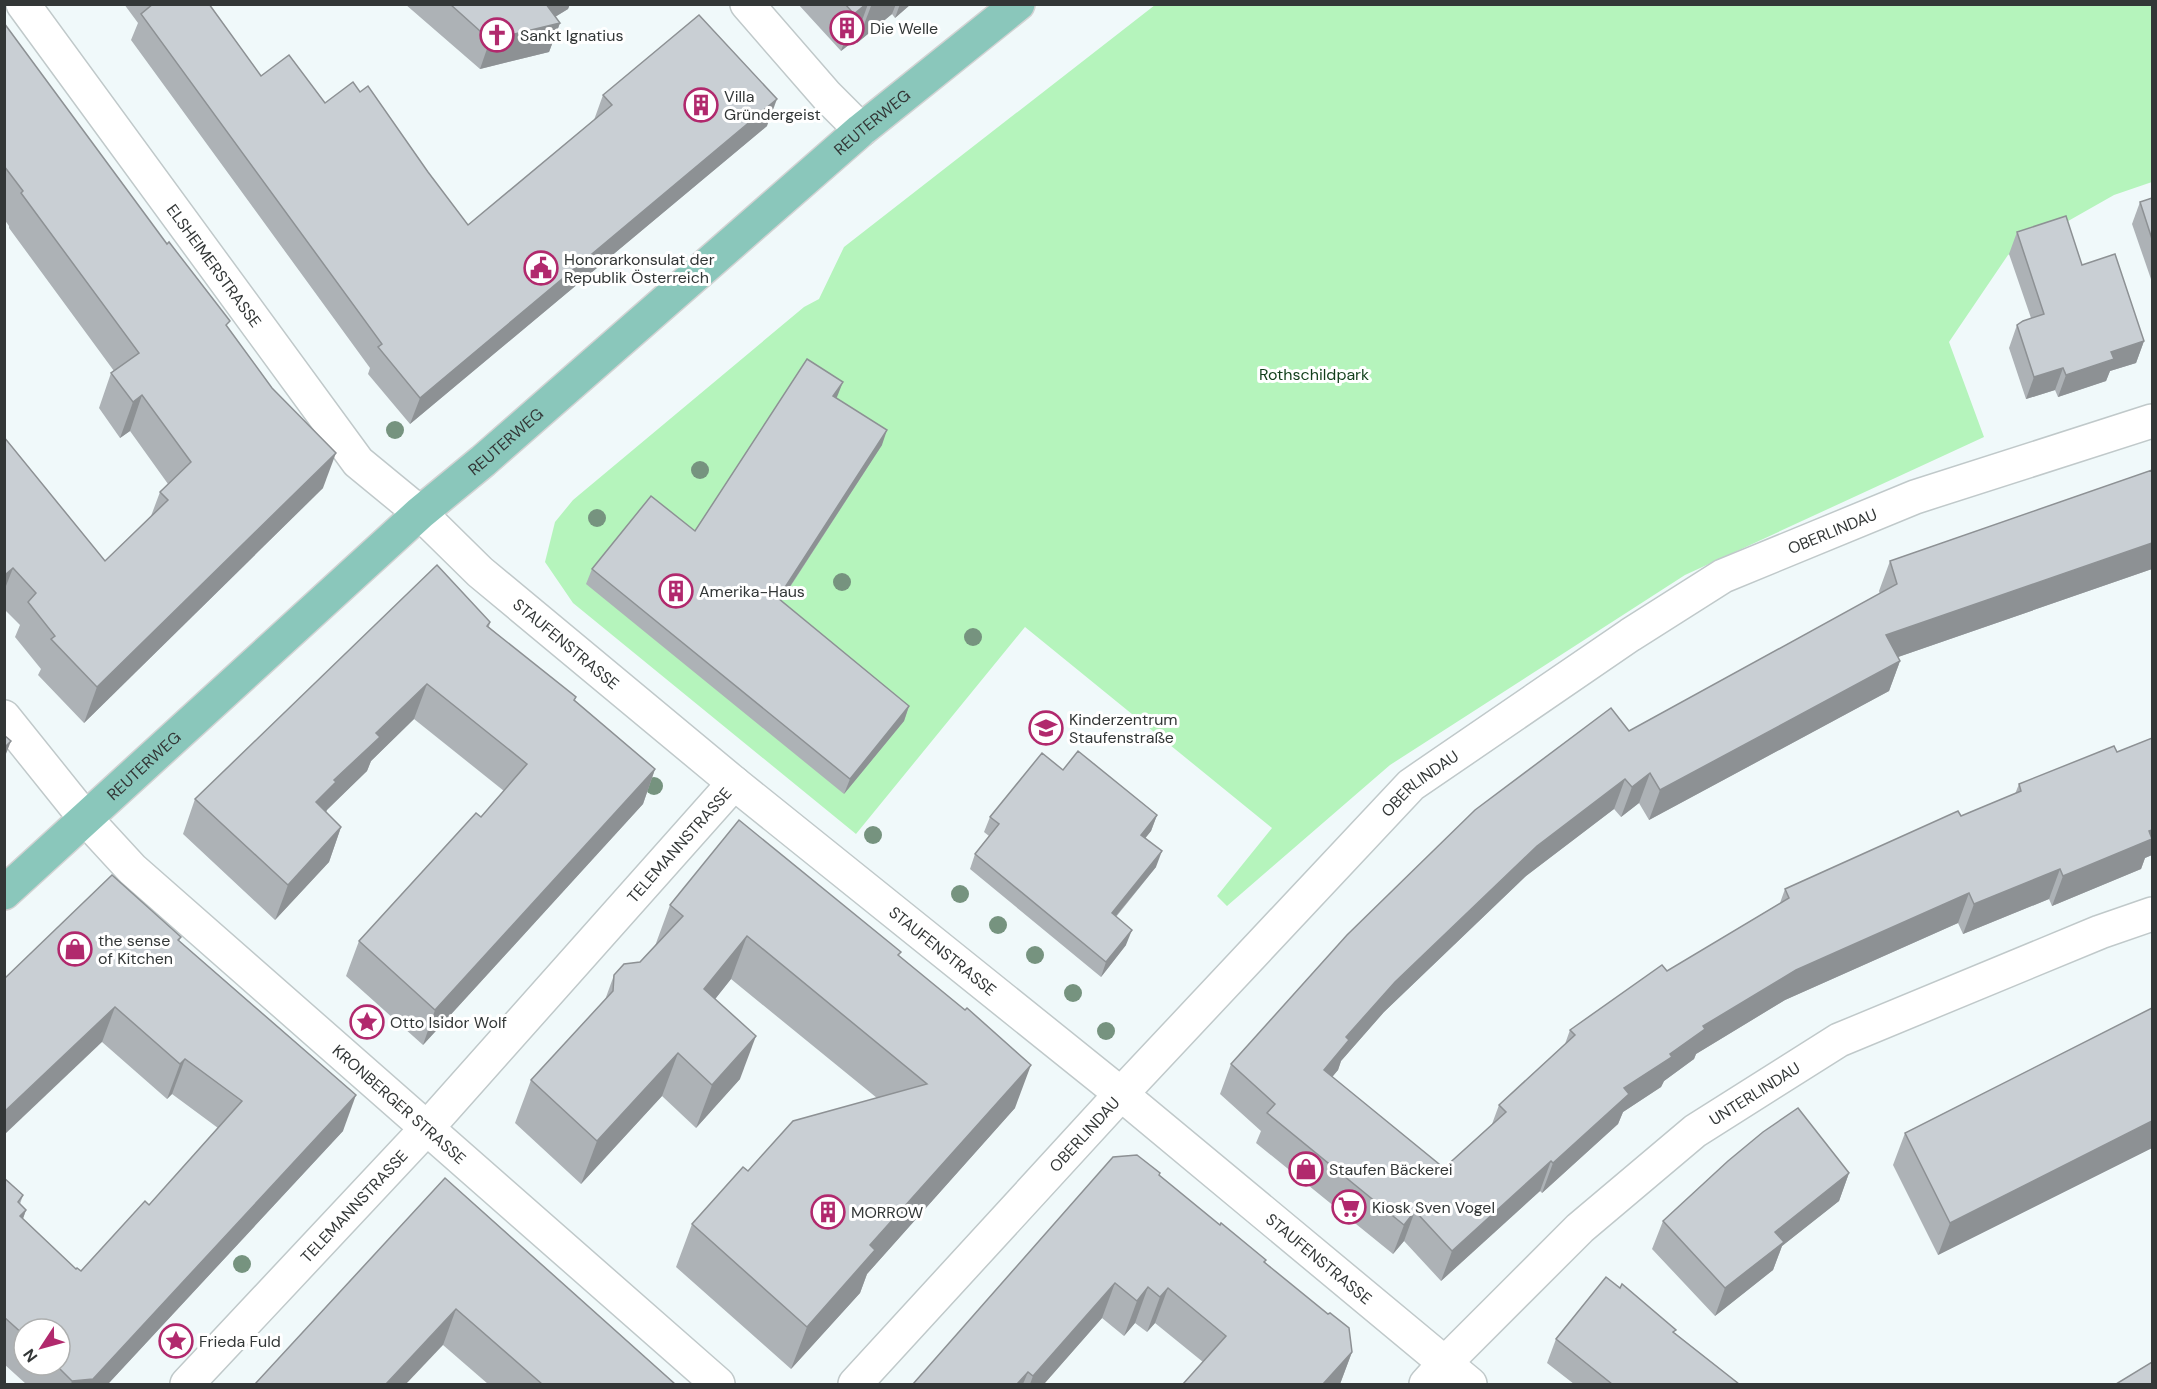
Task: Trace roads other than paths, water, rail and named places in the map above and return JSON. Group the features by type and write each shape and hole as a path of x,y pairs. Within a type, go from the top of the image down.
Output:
{"main road":[{"name":"REUTERWEG","path":"4,893 420,513 483,461 861,130 1018,4"}],"street":[{"name":"ELSHEIMERSTRASSE","path":"23,4 358,462 420,513"},
{"path":"747,4 827,96 861,130"},
{"name":"OBERLINDAU","path":"855,1384 1411,785 1630,635 1723,576 1915,497 2152,421"},
{"name":"STAUFENSTRASSE","path":"420,513 480,572 734,783 1121,1095 1435,1374 1470,1384"},
{"name":"KRONBERGER STRASSE","path":"4,717 85,818 132,869 718,1384"},
{"name":"TELEMANNSTRASSE","path":"187,1384 427,1128 734,783"},
{"name":"UNTERLINDAU","path":"1435,1374 1580,1228 1695,1131 1839,1040 2100,932 2152,914"}],"place":[{"name":"Die Welle","path":"847,28"},
{"name":"Sankt Ignatius","path":"497,35"},
{"name":"Villa Gründergeist","path":"701,105"},
{"name":"Honorarkonsulat der Republik Österreich","path":"541,268"},
{"name":"Amerika-Haus","path":"676,591"},
{"name":"Kinderzentrum Staufenstraße","path":"1046,728"},
{"name":"the sense of Kitchen","path":"75,949"},
{"name":"Otto Isidor Wolf","path":"367,1022"},
{"name":"Staufen Bäckerei","path":"1306,1169"},
{"name":"Kiosk Sven Vogel","path":"1349,1207"},
{"name":"MORROW","path":"828,1212"},
{"name":"Frieda Fuld","path":"176,1341"}],"park label":[{"name":"Rothschildpark","path":"1314,374"}]}
